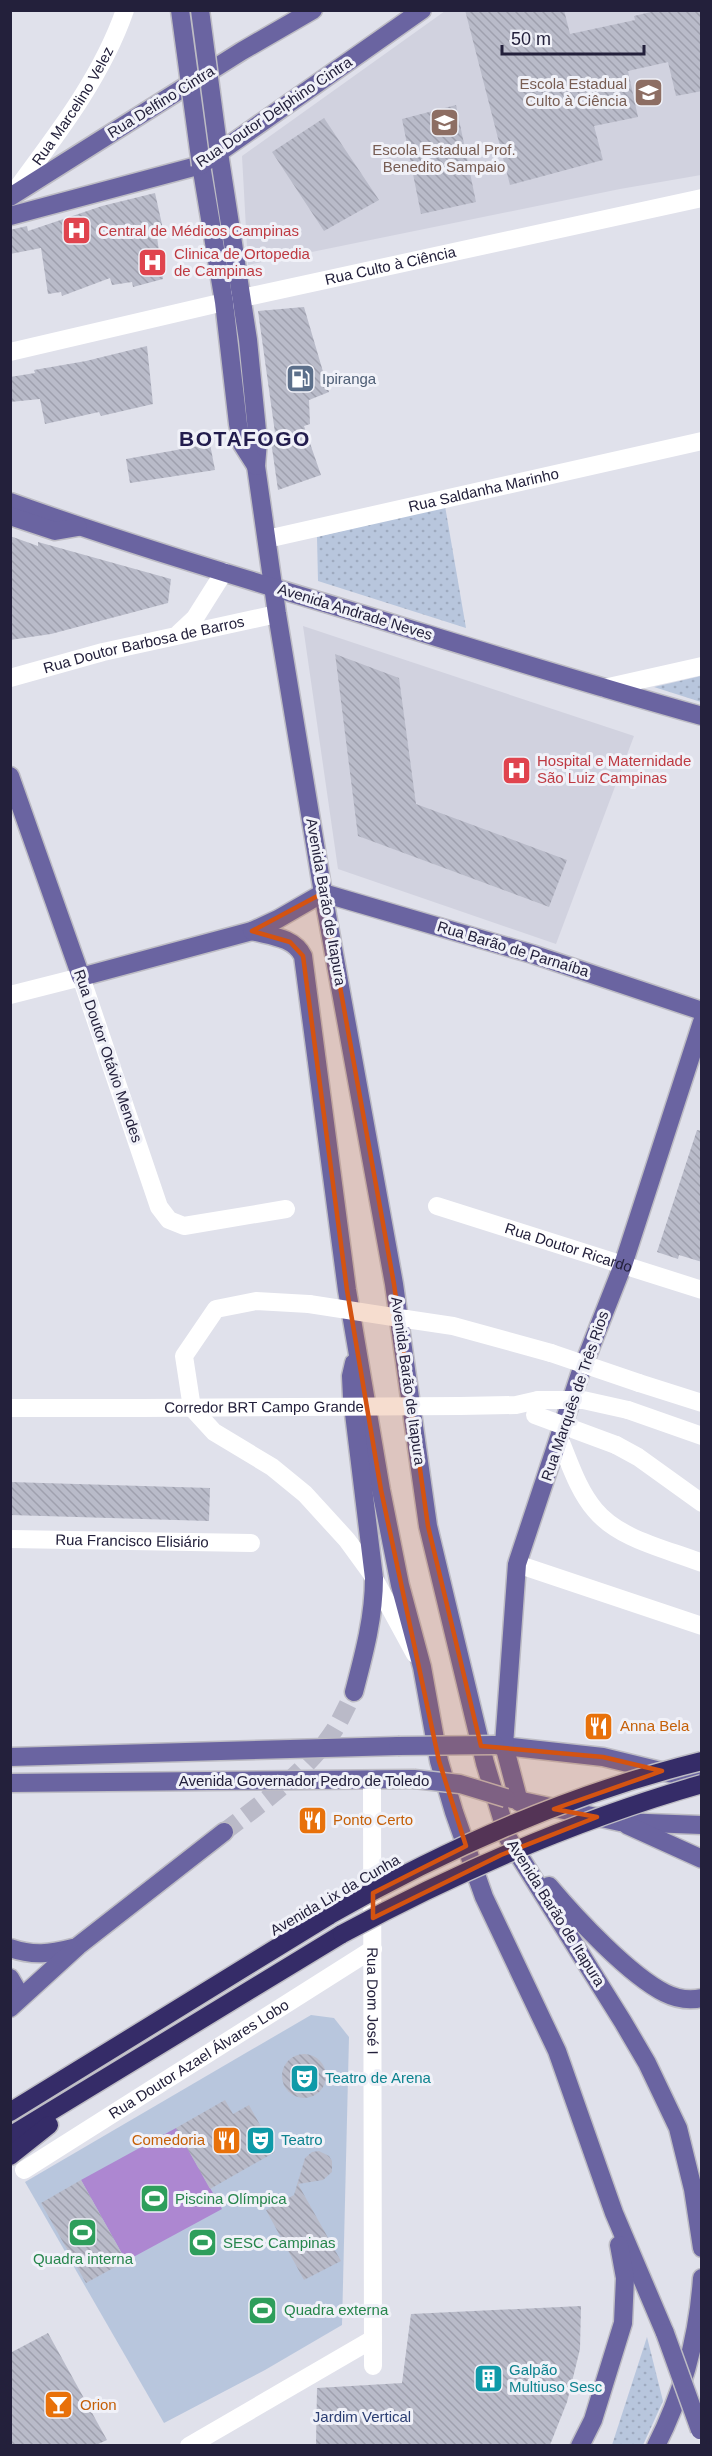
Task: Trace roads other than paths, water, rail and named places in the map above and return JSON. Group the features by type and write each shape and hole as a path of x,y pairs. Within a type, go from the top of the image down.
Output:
{"highway":[{"name":"Avenida Lix da Cunha","path":"10,2112 330,1916 411,1872 497,1832 651,1773 702,1761"},
{"path":"10,2136 342,1934 413,1896 501,1854 579,1823 700,1781"},
{"path":"10,2156 25,2142 144,2053"}],"main road":[{"name":"Avenida Barão de Itapura","path":"180,10 201,165 233,300"},
{"name":"Avenida Barão de Itapura","path":"200,10 219,153 233,300 242,444 256,465 277,614 323,893 394,1284 428,1526 485,1763 508,1838 623,2022 665,2100 678,2128 693,2188 702,2248"},
{"name":"Rua Delfino Cintra","path":"10,197 233,57 313,10"},
{"name":"Rua Doutor Delphino Cintra","path":"10,216 201,165 422,10"},
{"name":"Avenida Andrade Neves","path":"10,502 224,572 702,716"},
{"path":"10,516 55,531 79,526"},
{"name":"Rua Doutor Otávio Mendes","path":"10,776 81,977"},
{"path":"81,977 252,931 323,893"},
{"name":"Rua Barão de Parnaíba","path":"323,893 532,954 702,1011"},
{"path":"252,931 290,942 299,947 303,956 358,1350 394,1558 422,1667 439,1761 480,1886 557,2051 614,2213 665,2333 701,2432"},
{"name":"Rua Marquês de Três Rios","path":"512,1800 500,1745 517,1564 580,1374 623,1265 702,1022"},
{"path":"354,1692 367,1641 374,1600 374,1578 352,1397 351,1376 358,1350"},
{"name":"Avenida Governador Pedro de Toledo","path":"10,1757 500,1745 603,1757 700,1781"},
{"name":"Avenida Governador Pedro de Toledo","path":"10,1783 414,1779 460,1784 512,1800 620,1822 702,1825"},
{"path":"620,1822 702,1859"},
{"path":"10,1978 16,2002 78,1946 224,1832"},
{"path":"508,1838 562,1902 624,1963 666,1994 684,2000 702,1998"},
{"path":"10,1948 34,1954 49,1954 78,1946"},
{"path":"580,2445 593,2420 623,2323 625,2278 614,2213"},
{"path":"656,2445 680,2392 700,2307 702,2278"}],"street":[{"name":"Rua Marcelino Velez","path":"10,197 67,121 86,91 105,58 125,10"},
{"name":"Rua Culto à Ciência","path":"10,352 233,300 702,198"},
{"name":"Rua Saldanha Marinho","path":"267,539 702,441"},
{"path":"177,634 195,618 224,572"},
{"name":"Rua Doutor Barbosa de Barros","path":"10,678 177,634 277,614"},
{"path":"604,688 702,666"},
{"path":"10,995 81,977"},
{"name":"Rua Doutor Otávio Mendes","path":"81,977 159,1207 169,1220 184,1226 286,1209"},
{"name":"Rua Doutor Ricardo","path":"437,1206 702,1290"},
{"path":"422,1667 374,1578 346,1540 305,1494 272,1467 214,1432 192,1408 184,1356 216,1309 256,1301 309,1304 453,1326 551,1353 702,1403"},
{"name":"Corredor BRT Campo Grande","path":"10,1407 516,1405 537,1407 583,1400 628,1410 702,1436"},
{"path":"537,1407 638,1457 702,1503"},
{"path":"560,1440 578,1483 596,1511 621,1532 702,1563"},
{"name":"Rua Francisco Elisiário","path":"10,1539 251,1543"},
{"path":"517,1564 702,1626"},
{"name":"Rua Dom José I","path":"372,1779 373,2366"},
{"name":"Rua Doutor Azael Álvares Lobo","path":"24,2170 373,1949"},
{"path":"189,2445 373,2339"}],"tunnel":[{"path":"224,1832 284,1785 311,1759 335,1729 354,1692"}],"place":[{"name":"Escola Estadual Culto à Ciência","path":"648,93"},
{"name":"Escola Estadual Prof. Benedito Sampaio","path":"444,123"},
{"name":"Central de Médicos Campinas","path":"77,231"},
{"name":"Clinica de Ortopedia de Campinas","path":"153,263"},
{"name":"Ipiranga","path":"301,379"},
{"name":"Hospital e Maternidade São Luiz Campinas","path":"516,770"},
{"name":"Anna Bela","path":"599,1726"},
{"name":"Ponto Certo","path":"312,1820"},
{"name":"Teatro de Arena","path":"304,2078"},
{"name":"Comedoria","path":"226,2140"},
{"name":"Teatro","path":"260,2140"},
{"name":"Piscina Olímpica","path":"154,2199"},
{"name":"Quadra interna","path":"83,2232"},
{"name":"SESC Campinas","path":"202,2243"},
{"name":"Quadra externa","path":"263,2310"},
{"name":"Galpão Multiuso Sesc","path":"488,2379"},
{"name":"Orion","path":"59,2405"}],"district":[{"name":"BOTAFOGO","path":"245,439"}],"park label":[{"name":"Jardim Vertical","path":"362,2417"}]}
